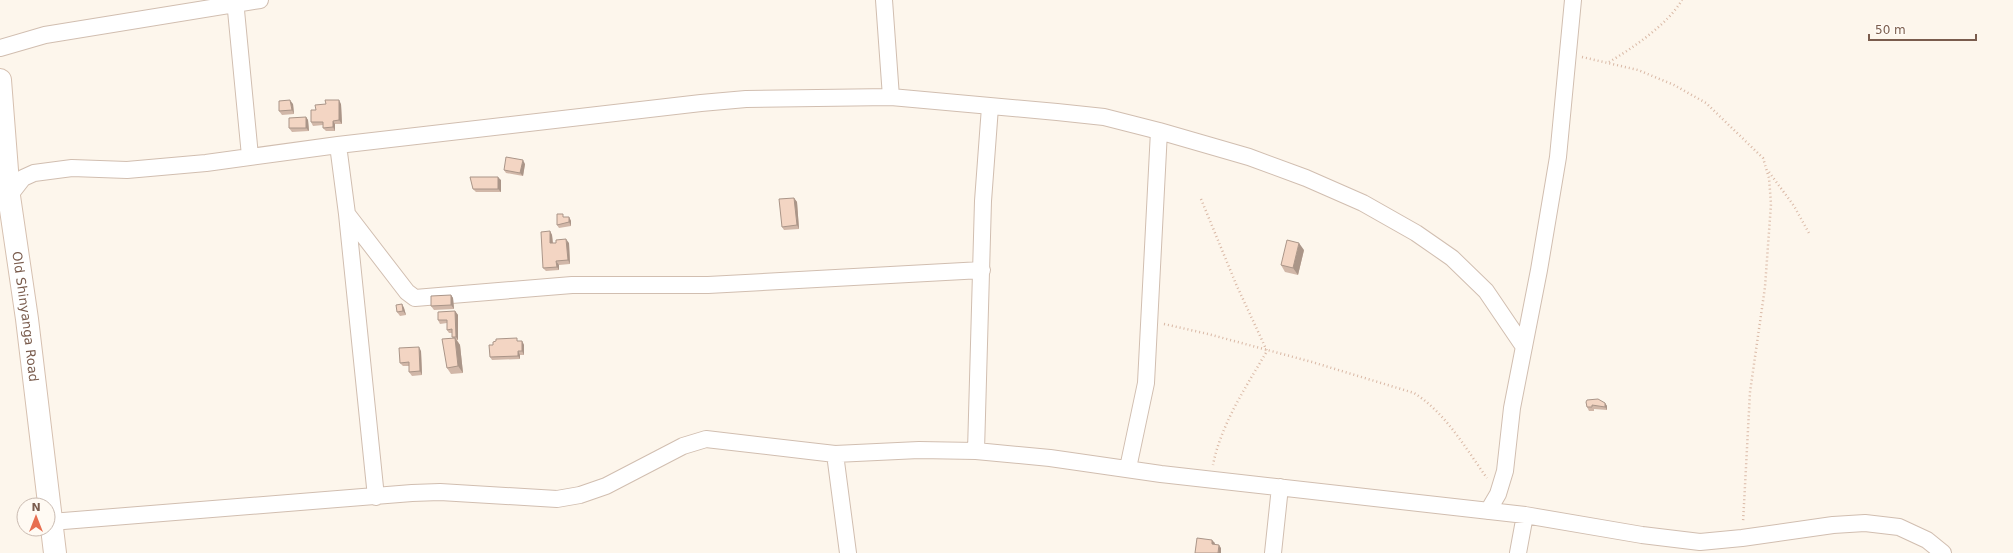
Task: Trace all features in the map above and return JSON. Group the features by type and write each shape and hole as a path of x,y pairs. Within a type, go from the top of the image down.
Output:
{"main road":[{"name":"Old Shinyanga Road","path":"0,80 9,196 27,319 48,497"},
{"name":"Old Shinyanga Road","path":"53,537 55,553"}],"street":[{"path":"0,48 46,35 235,2 260,0"},
{"path":"884,0 891,97"},
{"path":"1488,511 1498,494 1506,471 1512,408 1558,157 1573,0"},
{"path":"235,2 250,156"},
{"path":"9,196 23,178 34,173 72,168 127,170 701,102 753,99 891,97 1104,117 1249,157 1306,178 1363,203 1416,233 1452,258 1486,292 1524,347"},
{"path":"976,451 983,201 990,107"},
{"path":"1128,468 1146,383 1158,131"},
{"path":"338,145 348,214 376,497"},
{"path":"348,214 407,292 415,298 572,285 708,285 982,270"},
{"path":"56,522 440,492 557,499 580,496 606,486 683,446 706,439 835,454 918,450 976,451 1525,515 1642,535 1700,542 1742,538 1833,525 1865,523 1899,527 1927,540 1943,553"},
{"path":"835,454 848,553"},
{"path":"1274,553 1280,487"},
{"path":"1518,553 1525,515"},
{"path":"1700,542 1720,553"}],"path":[{"path":"1608,62 1626,52 1645,37 1674,12 1682,0"},
{"path":"1568,55 1608,62 1638,70 1674,85 1706,103 1761,155 1768,170 1794,206 1810,235"},
{"path":"1742,538 1750,392 1765,288 1771,204 1768,170"},
{"path":"1201,199 1236,284 1267,351"},
{"path":"1149,321 1208,334 1393,385 1419,396 1440,415 1460,439 1498,494"},
{"path":"1211,479 1216,452 1228,422 1267,351"}],"building":[{"path":"290,100 292,110 279,111 279,101"},
{"path":"325,100 339,100 339,120 333,121 333,127 323,128 323,122 311,122 311,110 316,110 315,105 326,104"},
{"path":"306,117 306,128 289,128 289,118"},
{"path":"506,157 523,160 520,173 504,170"},
{"path":"470,177 498,177 498,189 473,189"},
{"path":"794,198 797,225 782,227 779,199"},
{"path":"557,214 563,214 563,217 569,217 569,222 557,225"},
{"path":"550,231 550,243 556,243 556,240 566,239 568,260 556,261 557,267 543,268 541,232"},
{"path":"1287,240 1299,243 1293,268 1281,265"},
{"path":"451,295 451,305 431,306 431,296"},
{"path":"402,304 403,311 397,312 396,305"},
{"path":"455,311 456,337 452,337 452,329 447,330 447,320 438,320 438,312"},
{"path":"455,338 458,366 447,368 442,339"},
{"path":"517,338 517,341 522,341 522,351 518,351 518,356 490,357 489,345 493,345 493,342 496,341 496,339"},
{"path":"419,347 420,371 409,372 409,362 400,363 399,348"},
{"path":"1598,399 1605,403 1605,407 1592,405 1592,407 1587,407 1587,400"},
{"path":"1197,538 1212,540 1212,544 1219,545 1218,553 1195,553"}]}
